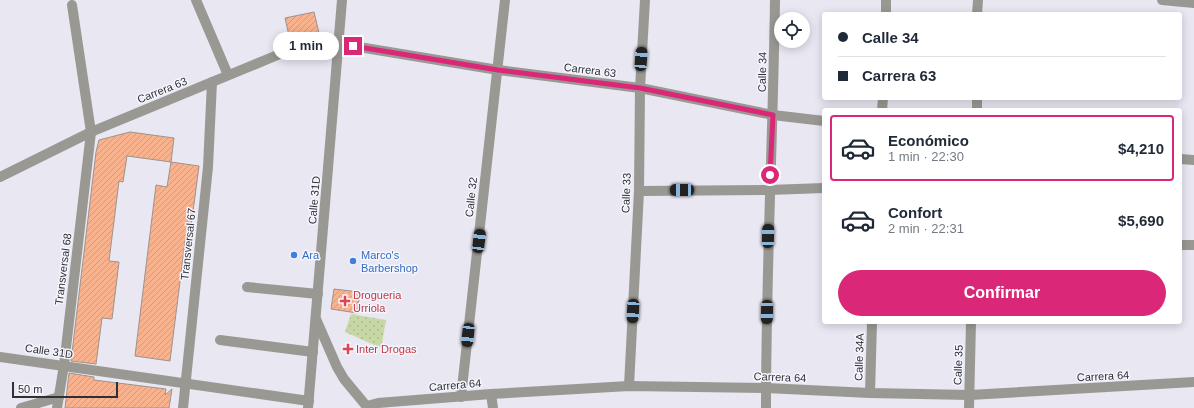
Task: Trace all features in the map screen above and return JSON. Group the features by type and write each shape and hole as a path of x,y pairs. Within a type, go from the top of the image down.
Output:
{"street":[{"path":"196,0 228,75"},
{"name":"Calle 31D","path":"0,356 186,383 308,405 342,0"},
{"name":"Calle 32","path":"461,397 505,0"},
{"name":"Calle 33","path":"629,386 639,191 640,88 645,0"},
{"name":"Calle 34","path":"766,408 769,190 773,115 775,0"},
{"path":"886,0 886,12"},
{"path":"978,0 978,12"},
{"path":"1162,0 1194,3"},
{"name":"Transversal 68","path":"57,408 64,365 90,132 72,5"},
{"name":"Carrera 63","path":"0,177 90,132 280,54 339,44"},
{"name":"Carrera 63","path":"353,46 498,70 640,88 773,115 822,121"},
{"name":"Transversal 67","path":"183,408 208,167 212,82"},
{"path":"1182,159 1194,160"},
{"path":"639,191 822,188"},
{"path":"1182,245 1194,245"},
{"path":"247,287 318,294"},
{"path":"316,317 337,367 344,379 367,407"},
{"name":"Calle 34A","path":"870,393 872,324"},
{"name":"Calle 35","path":"969,408 972,324"},
{"path":"220,340 313,352"},
{"name":"Carrera 64","path":"367,407 378,403 490,394 629,386 766,388 870,393 970,395 1194,382"},
{"path":"490,394 493,408"},
{"path":"21,408 59,397"}],"green space":[{"path":"351,314 386,320 381,348 345,332"}],"building":[{"path":"314,12 319,33 290,40 285,18"},
{"path":"130,132 174,138 171,162 127,156 123,182 119,181 109,261 119,262 112,319 102,318 96,364 71,361 96,152 99,140"},
{"path":"171,162 199,166 190,234 186,234 170,361 135,356 156,185 167,187"},
{"name":"Drogueria Urriola","path":"334,289 360,292 357,313 331,309"},
{"path":"69,373 94,377 94,380 166,389 165,395 172,389 169,408 65,408"}],"place":[{"name":"Ara","path":"294,255"},
{"name":"Marco's Barbershop","path":"353,261"},
{"name":"Drogueria Urriola","path":"345,301"},
{"name":"Inter Drogas","path":"348,349"}],"route":[{"path":"353,46 498,70 640,88 773,115 770,175"}]}
